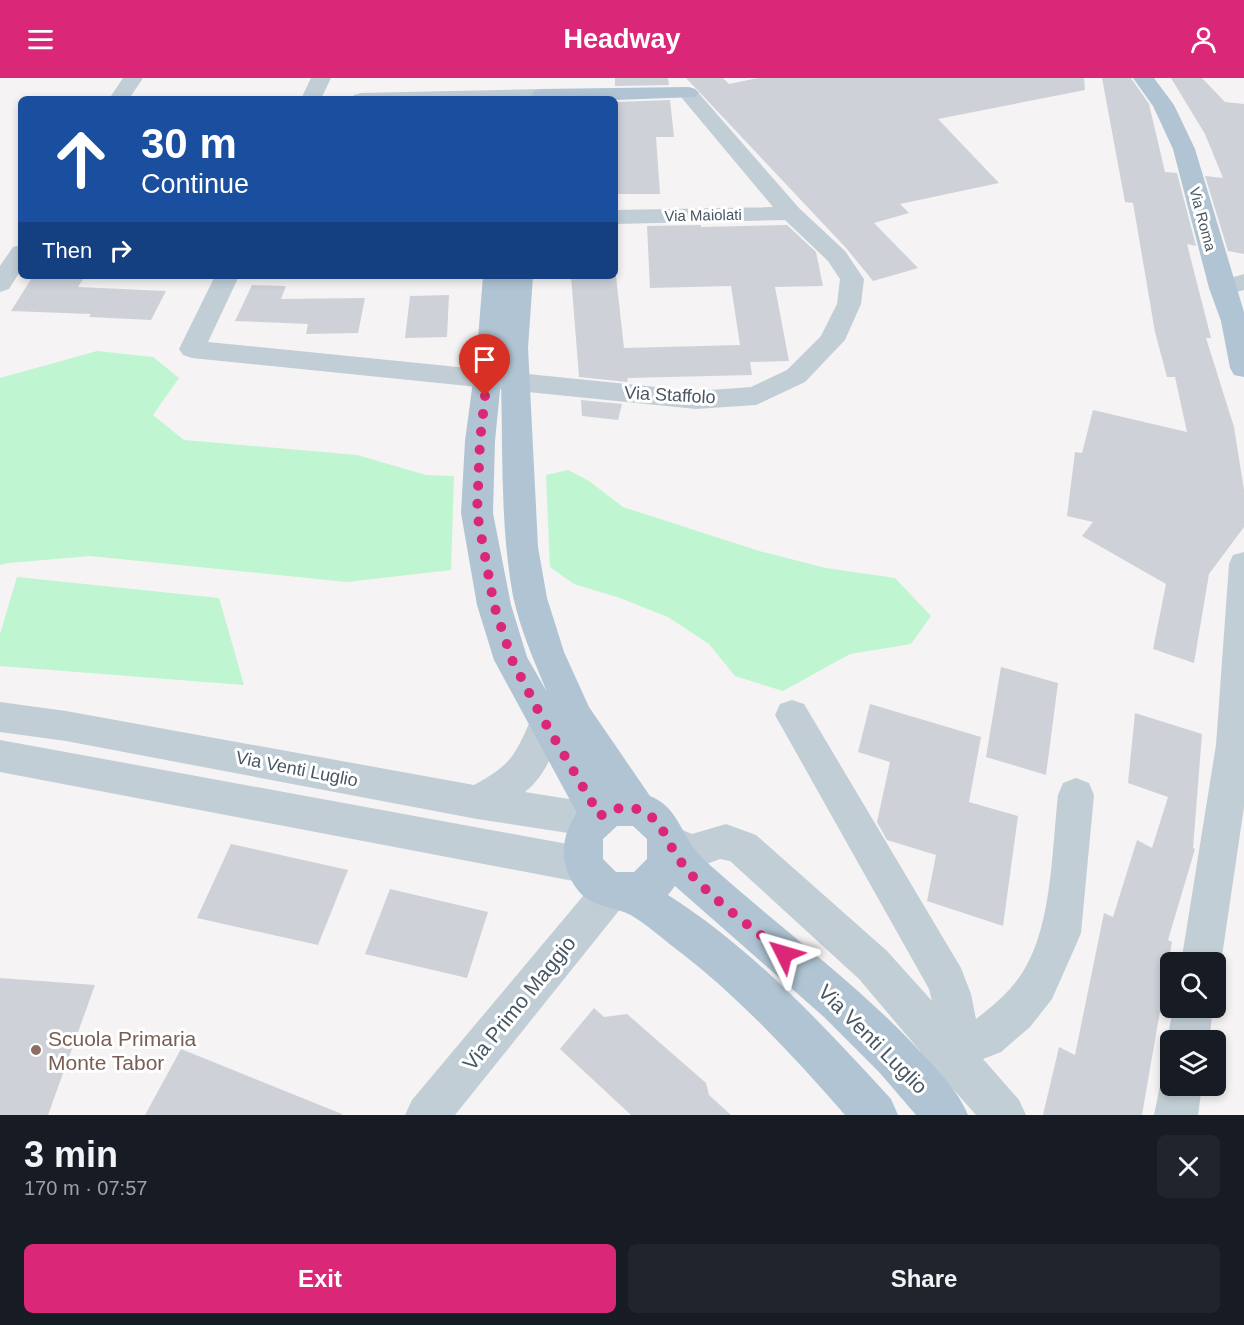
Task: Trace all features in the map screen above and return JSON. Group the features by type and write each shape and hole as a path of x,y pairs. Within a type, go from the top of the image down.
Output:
{"main road":[{"name":"Via Roma","path":"1143,78 1163,105 1184,149 1233,285 1244,368"},
{"path":"528,93 681,86"},
{"path":"496,279 530,598 544,641 554,719 597,818"},
{"path":"519,279 480,441 477,513 494,605 512,660 554,719 637,809 654,819 664,830 669,856 656,880 643,888 608,882"},
{"path":"637,809 617,808 597,818 587,829 582,841 581,852 608,882 669,916 766,1000 875,1115"},
{"name":"Via Venti Luglio","path":"668,842 680,862 711,893 802,969 919,1082 945,1115"}],"street":[{"path":"121,96 133,78"},
{"path":"312,96 321,78"},
{"name":"Via Staffolo","path":"226,279 192,349 696,400 756,396 796,376 832,340 849,304 852,279 837,256 791,213 681,86"},
{"path":"444,96 528,93"},
{"name":"Via Maiolati","path":"618,217 791,213"},
{"path":"0,284 18,257"},
{"path":"1203,952 1229,787 1236,713 1238,612 1244,564"},
{"path":"792,715 947,982 958,1019 948,1051 919,1082"},
{"name":"Via Venti Luglio","path":"0,717 66,726 477,802 597,818"},
{"path":"477,802 511,783 525,769 554,719"},
{"path":"0,756 608,882"},
{"path":"948,1051 986,1037 1016,1013 1038,985 1061,933 1076,795"},
{"path":"668,842 691,852 708,844 727,841 743,848 873,964 1004,1115"},
{"name":"Via Primo Maggio","path":"427,1115 608,882"},
{"path":"1176,1115 1179,1096"}],"green space":[{"path":"97,351 153,357 179,378 153,415 184,440 357,455 426,475 454,476 451,570 347,582 90,556 0,565 0,378"},
{"path":"568,470 589,481 623,507 759,551 826,568 895,578 931,616 911,644 850,654 783,691 735,676 709,644 668,617 620,598 574,584 550,567 546,475"},
{"path":"17,577 219,598 244,685 0,666 0,634"}],"building":[{"path":"615,78 668,78 669,85 615,86"},
{"path":"686,78 723,78 729,84 758,78 1084,78 1085,90 938,119 999,183 900,204 909,213 874,223 918,268 873,281 847,249"},
{"path":"1102,78 1131,78 1149,104 1165,172 1177,173 1196,246 1187,244 1211,338 1206,338 1234,427 1244,490 1244,527 1209,574 1194,663 1153,649 1166,584 1082,536 1093,522 1067,516 1075,452 1082,453 1093,410 1187,432 1175,377 1167,377 1155,332 1133,203 1125,202"},
{"path":"1171,78 1202,78 1225,102 1244,104 1244,254 1228,251 1205,176 1223,178 1205,134"},
{"path":"670,100 674,137 656,137 660,194 618,194 618,102"},
{"path":"787,225 816,252 823,286 775,287 789,361 750,362 752,375 628,378 627,382 579,377 571,279 616,279 624,348 740,345 731,286 650,288 647,226"},
{"path":"31,279 83,279 78,287 166,291 151,320 89,317 91,314 11,311"},
{"path":"252,285 286,286 281,299 365,298 358,333 306,334 308,324 235,321"},
{"path":"449,295 447,337 405,338 410,296"},
{"path":"581,400 622,404 618,420 582,416"},
{"path":"1001,667 1058,683 1046,775 986,757"},
{"path":"870,704 981,737 969,802 1018,816 1003,926 927,901 936,855 887,840 877,822 890,762 858,752"},
{"path":"1135,713 1202,734 1193,848 1195,849 1168,940 1172,942 1170,952 1160,952 1160,1011 1142,1115 1043,1115 1059,1047 1075,1055 1104,913 1113,917 1137,840 1152,848 1168,797 1128,783"},
{"path":"231,844 348,870 318,945 197,918"},
{"path":"390,889 488,912 467,978 365,954"},
{"name":"Scuola Primaria Monte Tabor","path":"0,978 95,985 48,1115 0,1115"},
{"path":"594,1008 604,1017 627,1014 706,1083 709,1095 731,1115 631,1115 560,1049"},
{"path":"181,1049 342,1114 342,1115 145,1115"}],"place":[{"name":"Scuola Primaria Monte Tabor","path":"36,1050"}],"route":[{"path":"485,396 480,441 477,513 494,605 512,660 540,714 600,816 617,808 637,809 654,819 664,830 680,862 694,877 784,954"}]}
